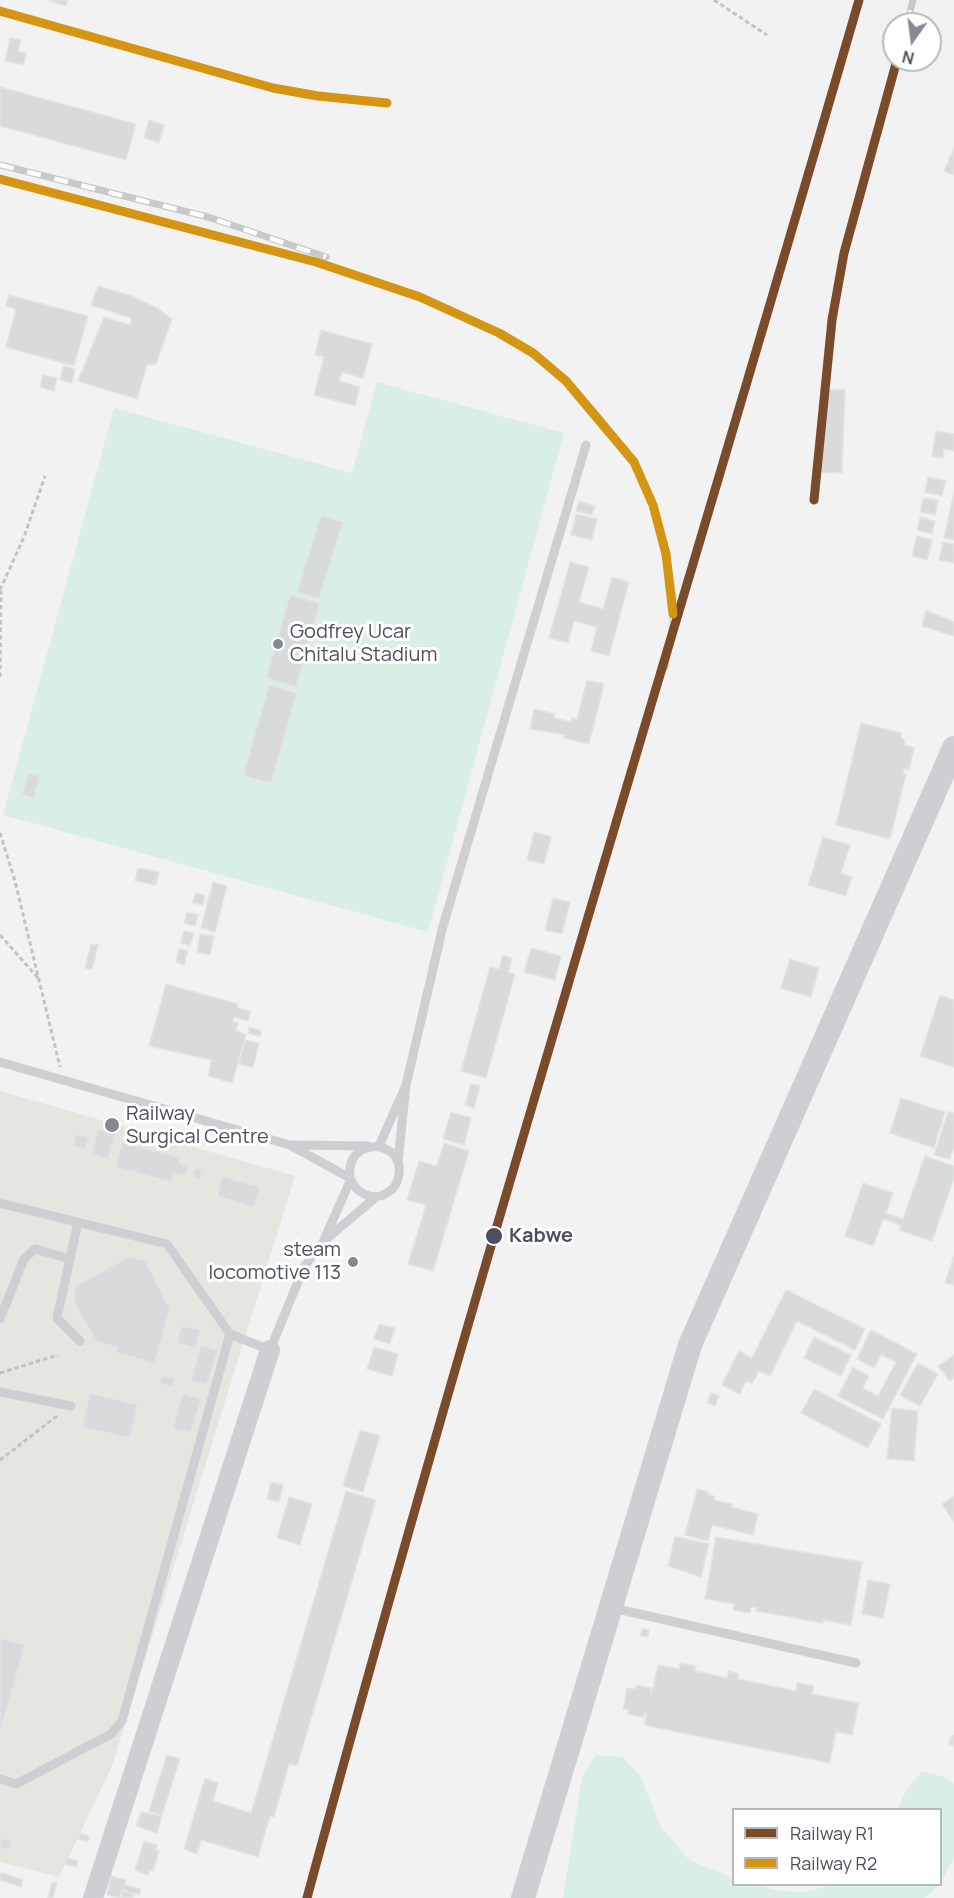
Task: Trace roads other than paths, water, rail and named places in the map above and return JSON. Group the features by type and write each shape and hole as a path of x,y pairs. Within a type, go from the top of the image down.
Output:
{"street":[{"path":"523,1898 690,1345 954,748"},
{"path":"93,1898 270,1350"}],"lane":[{"path":"0,1203 167,1244 230,1334 270,1350 304,1267 323,1242 376,1197 391,1191 396,1184 400,1169 398,1161 406,1085 443,926 586,446"},
{"path":"0,1062 290,1145 350,1179 361,1193 376,1197"},
{"path":"323,1242 350,1179 351,1161 363,1149 375,1146 406,1085"},
{"path":"290,1145 375,1146 393,1154 398,1161"},
{"path":"78,1222 57,1318 80,1341"},
{"path":"0,1319 24,1259 35,1249 70,1259"},
{"path":"0,1779 16,1784 111,1734 122,1720 230,1334"},
{"path":"0,1392 71,1406"},
{"path":"610,1608 856,1663"}],"railway":[{"path":"910,12 913,0"},
{"path":"0,11 273,88 318,96 387,103"},
{"path":"814,500 832,320 844,253 894,72"},
{"path":"0,165 208,217 326,257"},
{"path":"0,179 316,262 420,297 499,333 533,353 566,381 634,462 653,505 666,554 673,597 673,625 665,667"}],"rail line":[{"name":"R1","path":"307,1898 440,1422 859,0"},
{"name":"R2","path":"0,11 273,88 318,96 387,103"},
{"name":"R1","path":"814,500 832,320 844,253 894,72"},
{"name":"R2","path":"0,179 316,262 420,297 499,333 533,353 566,381 634,462 653,505 666,554 673,614"}],"place":[{"name":"Godfrey Ucar Chitalu Stadium","path":"278,644"},
{"name":"Railway Surgical Centre","path":"112,1125"},
{"name":"Kabwe","path":"494,1236"},
{"name":"steam locomotive 113","path":"353,1262"}]}
